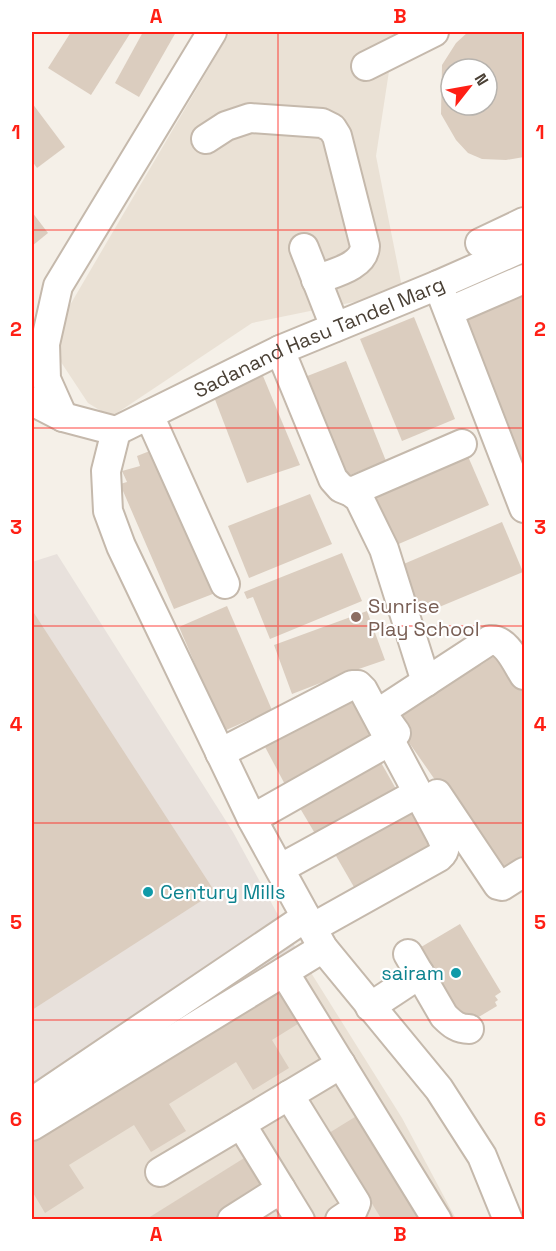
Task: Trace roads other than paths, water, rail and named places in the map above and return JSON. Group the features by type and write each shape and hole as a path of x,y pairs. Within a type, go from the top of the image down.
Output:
{"street":[{"path":"63,417 46,379 45,344 58,285 212,32"},
{"path":"366,66 434,32"},
{"path":"206,139 225,126 250,118 322,123 332,128 337,136 365,246 365,254 358,262 316,280"},
{"path":"450,311 524,281 518,240 480,243"},
{"name":"Sadanand Hasu Tandel Marg","path":"116,430 280,350 438,285 518,240"},
{"path":"304,248 335,327"},
{"path":"438,285 525,508"},
{"path":"280,350 333,479 341,488 359,498 384,549 422,669"},
{"path":"32,401 63,417 116,430 106,471 108,511 126,555 252,819 313,931 370,1007 439,1089 482,1156 508,1220"},
{"path":"149,415 225,584"},
{"path":"351,492 462,444"},
{"path":"525,675 502,643 490,640 422,669 386,708 386,719 498,885 507,884 525,872"},
{"path":"32,1102 444,852 445,846 441,836 363,690 358,685 352,685 220,753"},
{"path":"252,819 390,741"},
{"path":"280,868 418,793"},
{"path":"32,1126 284,972 313,931"},
{"path":"370,1007 414,964 444,1016 452,1024 462,1029 469,1029"},
{"path":"284,972 437,1220"},
{"path":"160,1172 341,1064"},
{"path":"289,1095 356,1203 352,1212 340,1220"},
{"path":"241,1124 300,1220"},
{"path":"232,1220 281,1189"}],"place":[{"name":"Sunrise Play School","path":"356,617"},
{"name":"Century Mills","path":"148,892"},
{"name":"sairam","path":"456,973"}]}
